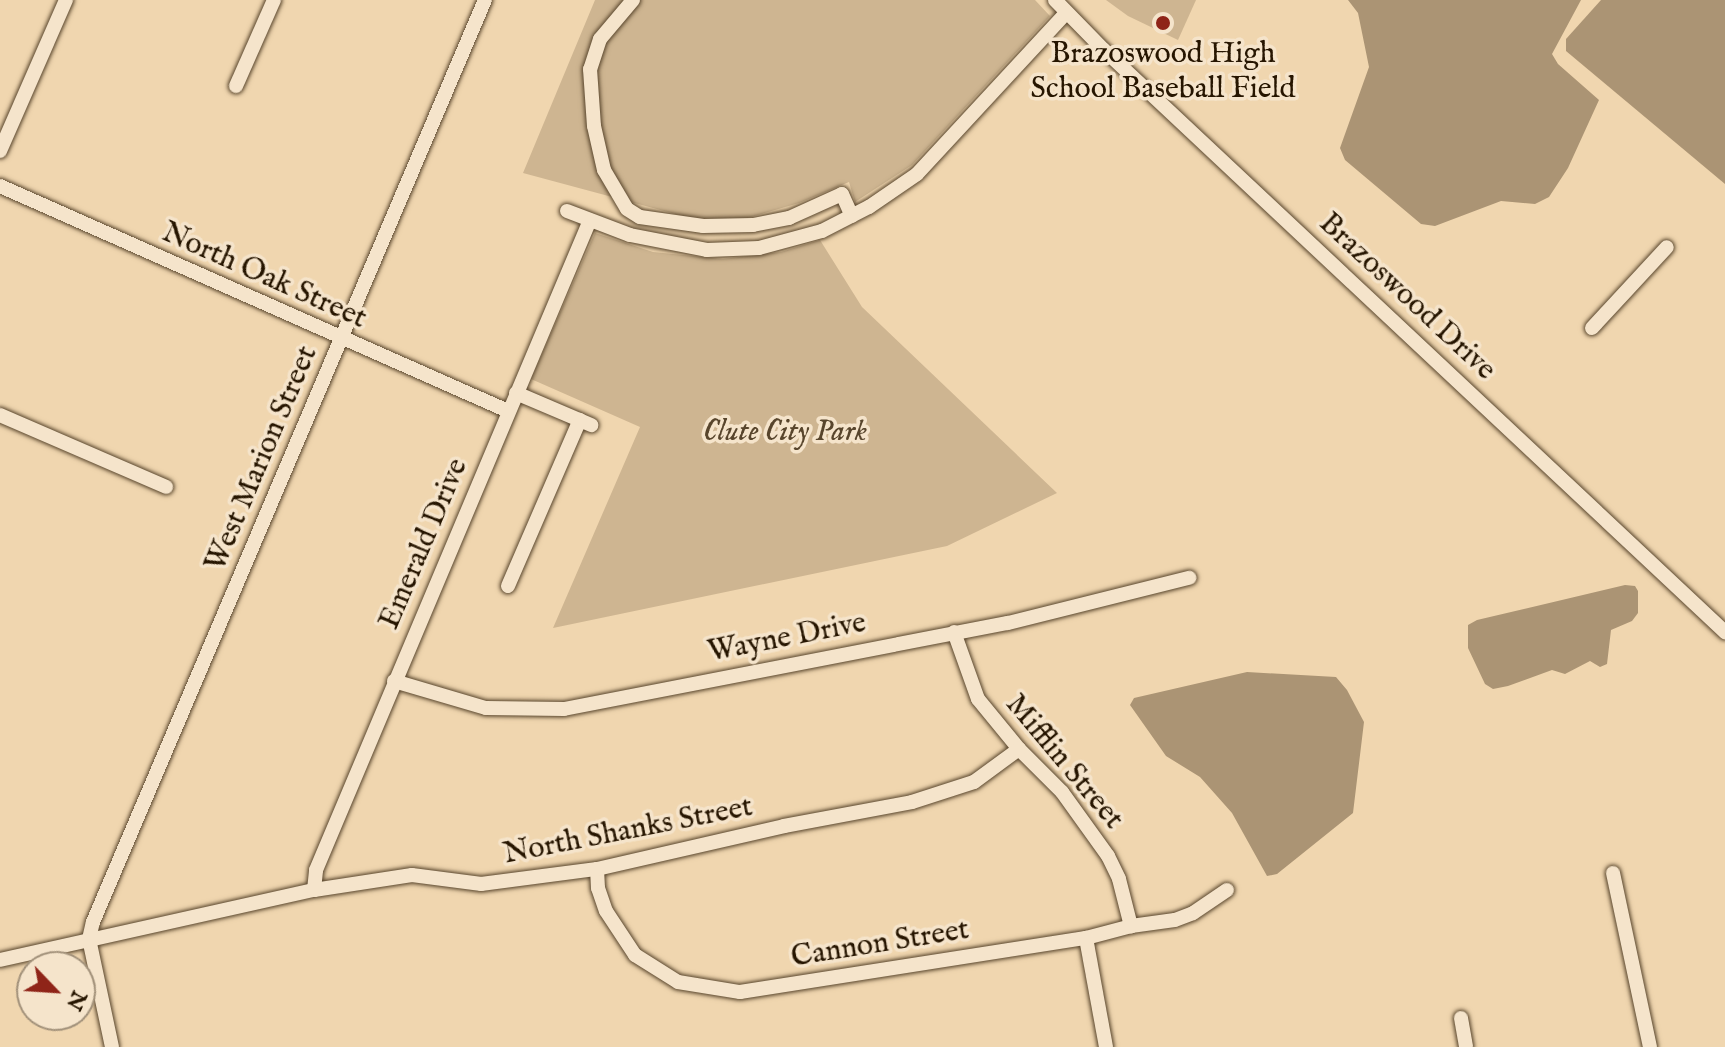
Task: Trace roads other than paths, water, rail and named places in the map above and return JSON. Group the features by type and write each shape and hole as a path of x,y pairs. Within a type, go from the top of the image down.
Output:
{"street":[{"path":"0,151 66,0"},
{"path":"236,86 274,0"},
{"name":"West Marion Street","path":"89,939 93,922 485,0"},
{"path":"633,0 600,39 590,69 594,126 604,170 627,209 640,217 703,226 753,225 789,218 842,194 852,216"},
{"name":"Brazoswood Drive","path":"1055,0 1725,632"},
{"path":"567,211 655,242 733,251 784,243 852,216 892,193 932,161 1066,13"},
{"name":"North Oak Street","path":"0,186 508,411"},
{"name":"Emerald Drive","path":"314,890 316,870 590,220"},
{"path":"1592,328 1667,247"},
{"path":"508,586 586,423 516,393"},
{"path":"0,415 166,487"},
{"name":"Wayne Drive","path":"394,681 486,708 564,709 1008,623 1189,578"},
{"name":"Mifflin Street","path":"954,632 978,699 1019,749 1062,792 1094,834 1119,879 1131,926"},
{"name":"North Shanks Street","path":"0,960 314,890 412,875 481,884 510,883 597,869 784,826 912,802 974,782 1019,749"},
{"name":"Cannon Street","path":"597,869 598,888 606,911 635,955 678,982 704,989 740,992 1086,938 1193,913 1227,890"},
{"path":"1613,873 1650,1047"},
{"path":"1086,938 1106,1047"},
{"path":"89,939 112,1047"},
{"path":"1461,1018 1466,1047"}],"place":[{"name":"Brazoswood High School Baseball Field","path":"1163,23"}],"park label":[{"name":"Clute City Park","path":"785,432"}]}
